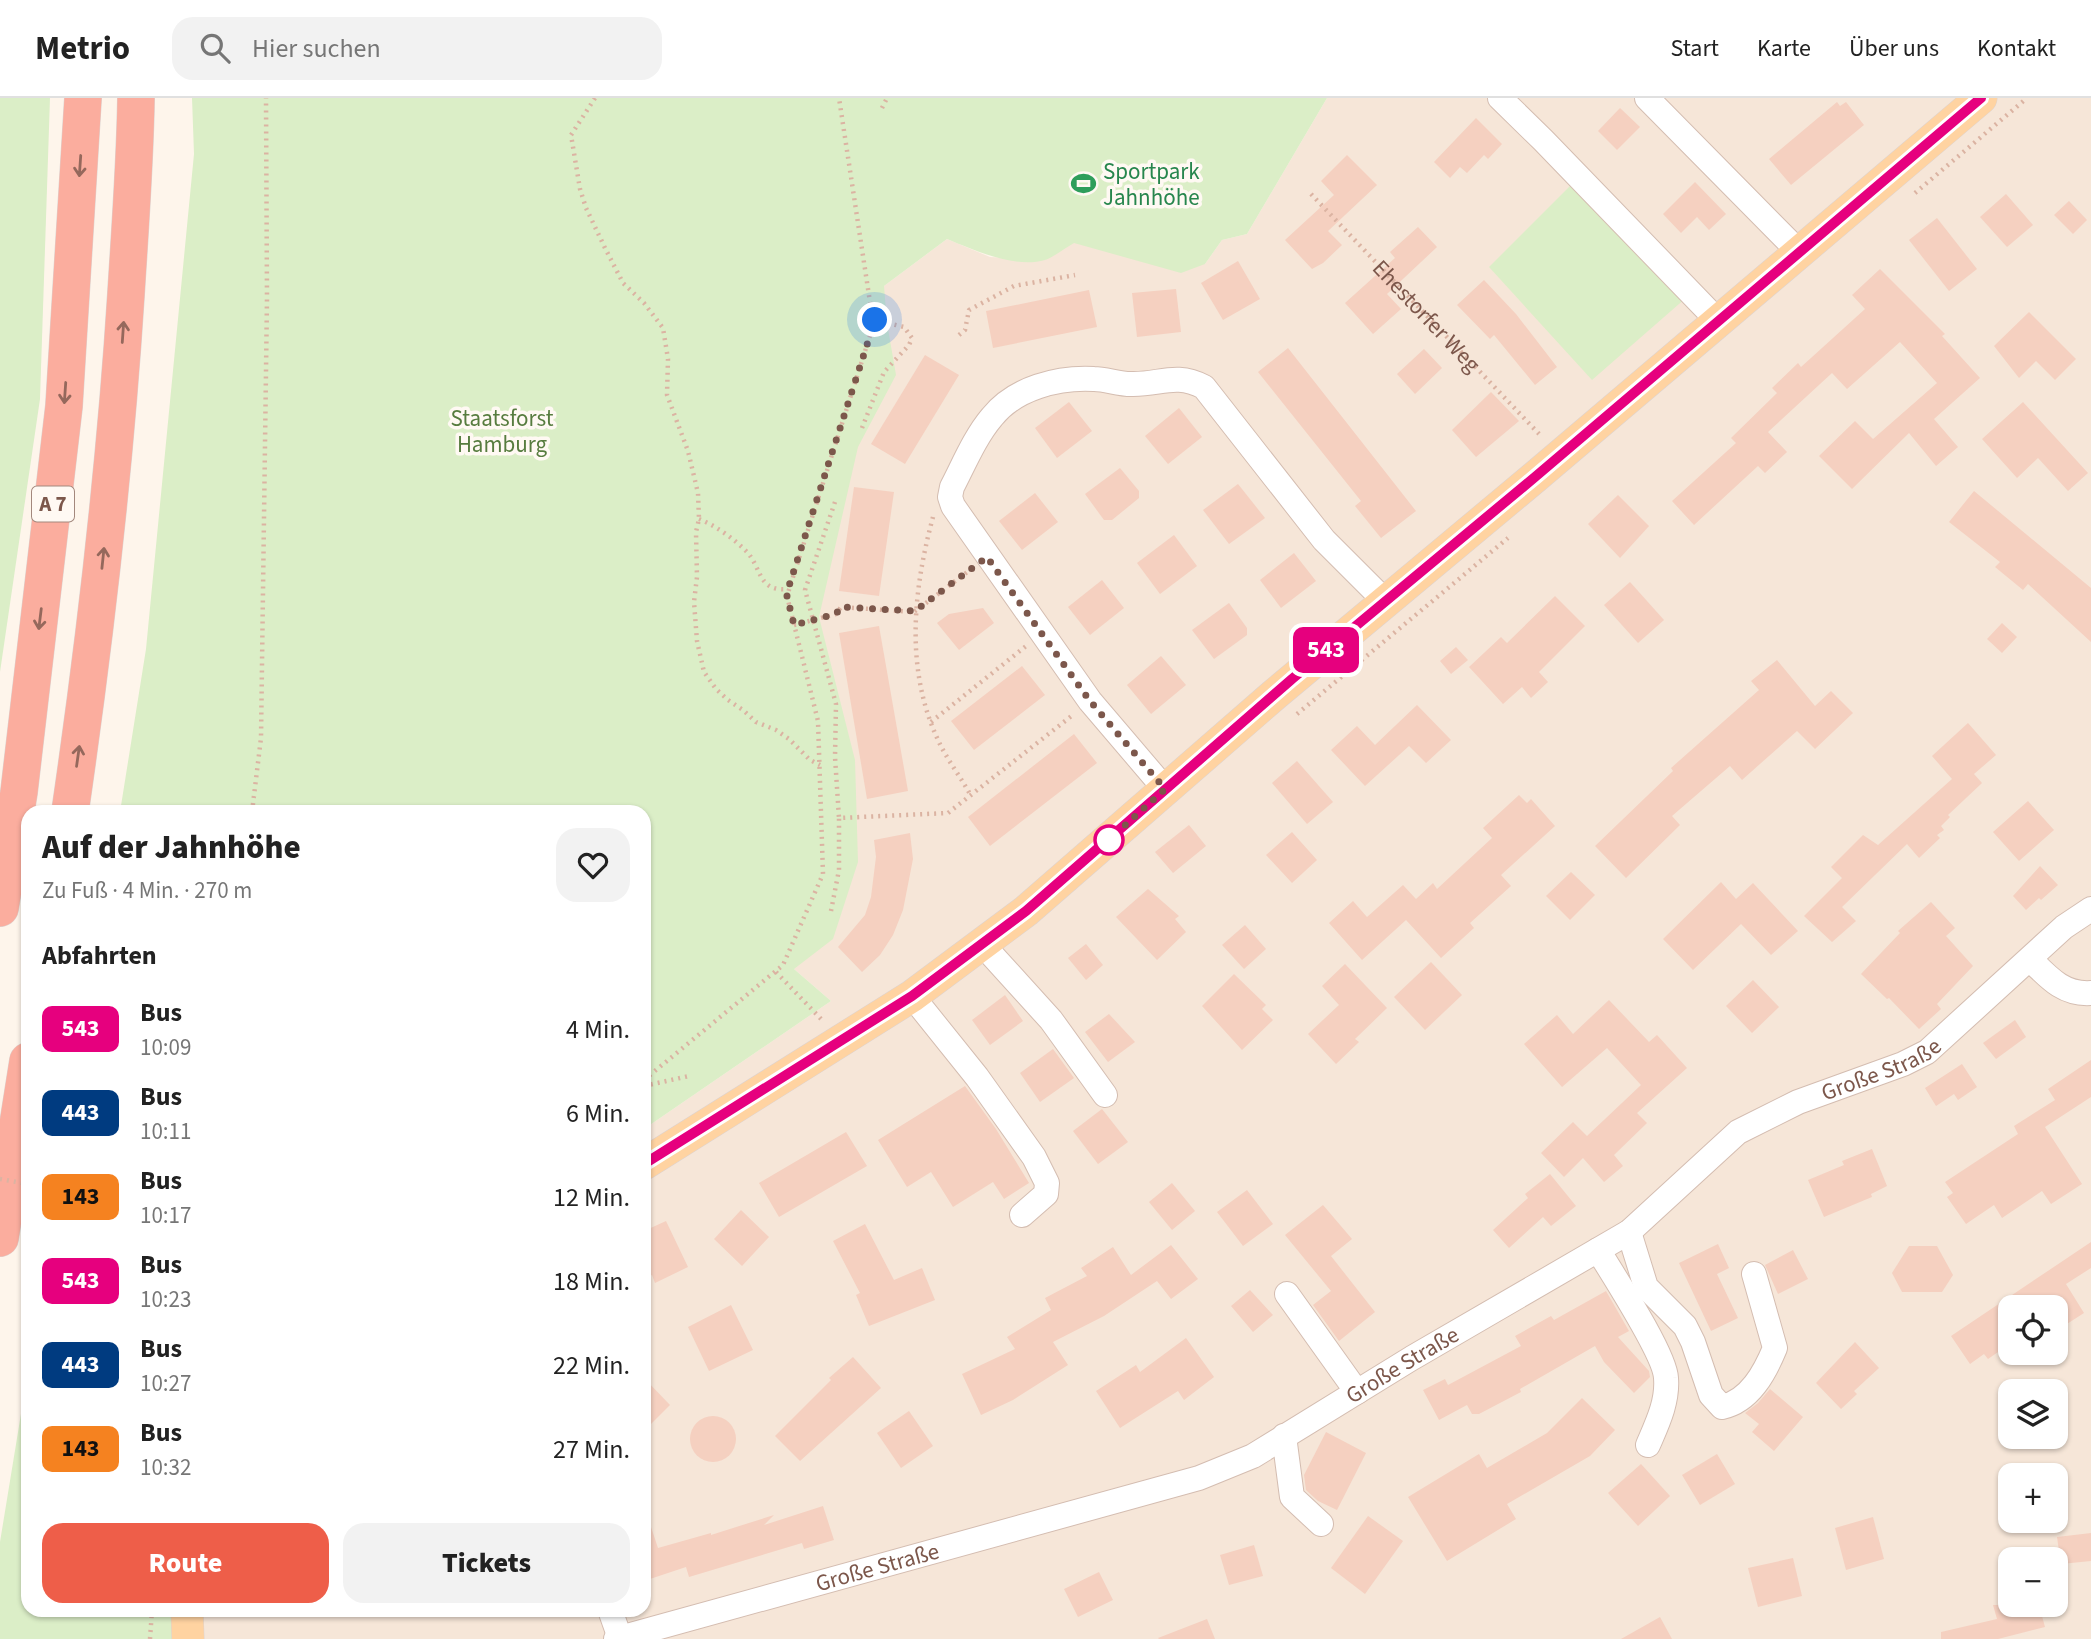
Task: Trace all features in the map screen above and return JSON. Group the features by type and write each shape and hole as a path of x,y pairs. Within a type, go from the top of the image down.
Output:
{"highway":[{"name":"A 7","path":"0,908 19,792 64,406 83,98"},
{"name":"A 7","path":"71,805 86,699 118,407 136,98"},
{"path":"0,1238 21,1105"}],"main road":[{"path":"651,1160 912,996 1058,885 1165,789 1385,601 1981,98"},
{"path":"187,1617 188,1639"}],"street":[{"path":"1500,98 1718,321"},
{"path":"1647,98 1800,253"},
{"path":"1165,789 1090,701 987,557 961,519 950,497 952,487 992,416 1028,390 1063,379 1096,379 1131,384 1171,379 1189,380 1204,387 1324,540 1385,601"},
{"name":"Große Straße","path":"612,1617 618,1639 1199,1478 1253,1456 1629,1232 1738,1132 1777,1110 1903,1064 1927,1052 2064,927 2091,909"},
{"path":"982,944 1051,1020 1105,1095"},
{"path":"2030,959 2054,982 2068,991 2091,993"},
{"path":"912,996 969,1067 1034,1157 1047,1183 1045,1194 1022,1215"},
{"path":"1629,1232 1646,1287 1685,1326 1712,1395 1722,1407 1732,1405 1759,1381 1775,1348 1754,1274"},
{"path":"1598,1250 1656,1350 1666,1377 1662,1410 1648,1445"},
{"path":"1287,1294 1357,1392"},
{"path":"1284,1436 1292,1497 1321,1524"}],"path":[{"path":"253,805 261,738 267,298 266,98"},
{"path":"596,98 570,135 580,189 586,208 623,283 644,303 663,328 668,359 667,395 688,451 698,493 697,577 694,601 697,641 704,672 716,690 728,700 743,709 756,722 789,739 810,760 821,765"},
{"path":"651,1074 783,965 823,874 818,721 787,596 875,320 839,98"},
{"path":"882,108 887,98"},
{"name":"Ehestorfer Weg","path":"1311,194 1544,438"},
{"path":"959,335 965,330 969,310 995,296 1026,283 1075,275"},
{"path":"862,428 884,372 909,345 912,338 904,327 875,320"},
{"path":"950,497 941,502 934,515 923,559 915,611 918,664 922,692 938,741 971,796"},
{"path":"831,911 839,870 836,704 805,590 835,502"},
{"path":"699,519 734,540 748,552 756,569 770,587 788,589"},
{"path":"794,625 812,618 836,614 841,607 915,611 987,557"},
{"path":"931,722 1023,648"},
{"path":"839,818 948,813 1073,715"},
{"path":"776,972 824,1022"},
{"path":"651,1084 689,1076"},
{"path":"0,1180 21,1183"},
{"path":"150,1639 152,1617"}],"shaded area":[{"path":"1327,98 2091,98 2091,1639 176,1639 175,1617 651,1617 651,1124 831,1001 794,969 797,598 884,286 947,239 990,257 1044,260 1074,242 1118,254 1205,264 1222,240 1247,234"}],"green space":[{"path":"0,98 50,98 40,399 0,672"},
{"name":"Staatsforst Hamburg","path":"192,98 1327,98 1247,234 1222,240 1205,264 1181,273 1074,243 1045,260 1021,262 995,257 947,239 884,286 896,375 858,447 819,617 855,760 858,862 833,939 794,969 831,1001 651,1124 651,805 121,805 146,649 194,154"},
{"path":"1575,181 1687,297 1592,380 1489,267"},
{"path":"21,1414 21,1617 175,1617 176,1639 0,1639 0,1542"}],"building":[{"path":"1837,102 1840,106 1846,102 1864,125 1791,185 1769,159"},
{"path":"1620,108 1640,127 1617,150 1598,131"},
{"path":"1476,118 1502,144 1488,159 1484,155 1467,173 1460,167 1450,178 1434,162"},
{"path":"1347,155 1377,185 1328,231 1342,245 1323,263 1312,269 1285,240 1334,195 1321,181"},
{"path":"1695,182 1726,214 1709,230 1697,217 1681,233 1663,214"},
{"path":"2006,194 2033,225 2007,247 1980,217"},
{"path":"2069,201 2087,220 2073,234 2054,215"},
{"path":"1937,218 1977,269 1949,291 1909,240"},
{"path":"1418,227 1437,247 1387,294 1401,309 1373,334 1345,303 1395,258 1390,252"},
{"path":"1238,261 1260,299 1223,320 1201,283"},
{"path":"1880,269 1945,334 1942,336 1980,378 1934,419 1958,447 1936,466 1909,433 1852,489 1819,456 1855,421 1873,439 1937,383 1900,342 1847,389 1832,373 1768,432 1787,452 1765,473 1758,466 1694,525 1672,501 1736,443 1731,438 1777,393 1772,388 1798,363 1801,367 1865,309 1852,295"},
{"path":"1484,280 1516,314 1557,367 1535,385 1494,335 1490,339 1457,305"},
{"path":"1176,289 1181,332 1137,337 1132,293"},
{"path":"1089,290 1097,327 993,348 986,311"},
{"path":"2029,312 2076,359 2055,380 2036,361 2019,378 1994,346"},
{"path":"1288,348 1416,511 1381,538 1355,506 1361,501 1258,372"},
{"path":"1424,349 1442,368 1415,394 1397,374"},
{"path":"925,355 959,375 905,464 871,444"},
{"path":"1491,392 1519,421 1476,457 1452,430"},
{"path":"1069,402 1092,431 1057,458 1035,428"},
{"path":"2023,402 2088,473 2068,491 2038,458 2017,478 1982,439"},
{"path":"1179,408 1202,437 1168,464 1145,436"},
{"path":"1120,468 1139,491 1139,498 1112,520 1104,520 1085,494"},
{"path":"1238,484 1265,518 1229,544 1203,510"},
{"path":"854,487 894,492 879,596 839,591"},
{"path":"1974,491 2091,588 2091,642 2028,584 2023,590 1995,567 2000,562 1949,522"},
{"path":"1035,493 1058,522 1022,550 999,521"},
{"path":"1618,495 1649,526 1620,558 1588,524"},
{"path":"1174,535 1197,566 1160,594 1137,563"},
{"path":"1294,553 1316,581 1281,608 1260,580"},
{"path":"1102,580 1124,608 1090,635 1068,607"},
{"path":"1630,582 1664,620 1638,643 1604,605"},
{"path":"1555,596 1585,626 1539,672 1548,682 1531,698 1522,687 1503,704 1469,667 1501,637 1507,643"},
{"path":"1229,603 1247,628 1247,635 1214,659 1192,630"},
{"path":"983,608 994,623 959,650 937,623 949,614"},
{"path":"2002,623 2017,637 2002,653 1987,639"},
{"path":"879,626 908,791 867,799 839,633"},
{"path":"1456,647 1468,660 1451,674 1440,661"},
{"path":"1161,656 1186,685 1151,714 1127,685"},
{"path":"1777,660 1815,706 1831,691 1853,713 1815,749 1797,731 1742,780 1730,766 1672,816 1680,825 1626,878 1595,846 1673,771 1671,768 1759,690 1751,681"},
{"path":"1022,666 1045,695 974,750 951,721"},
{"path":"1417,705 1451,740 1426,763 1409,746 1365,786 1331,750 1357,726 1375,745"},
{"path":"1968,723 1996,755 1974,774 1982,783 1948,815 1950,817 1941,826 1944,830 1937,835 1940,838 1919,858 1907,844 1842,907 1856,921 1832,942 1804,916 1842,878 1831,867 1863,835 1878,845 1952,779 1932,756"},
{"path":"1074,734 1097,763 990,846 968,817"},
{"path":"1297,761 1333,802 1307,824 1272,783"},
{"path":"1519,795 1527,803 1531,799 1555,826 1501,875 1511,886 1470,923 1474,928 1441,958 1406,920 1362,960 1329,923 1353,901 1367,917 1403,885 1416,899 1433,883 1437,889 1492,838 1483,828"},
{"path":"2028,801 2054,830 2019,861 1993,832"},
{"path":"1189,825 1206,846 1173,873 1155,852"},
{"path":"1292,832 1317,860 1292,883 1266,855"},
{"path":"910,833 913,859 903,910 893,935 880,955 862,972 838,947 865,915 871,897 876,857 874,840"},
{"path":"2040,866 2058,885 2026,910 2013,896"},
{"path":"1571,872 1595,895 1570,920 1546,896"},
{"path":"1721,882 1736,899 1753,883 1798,931 1771,955 1741,924 1693,970 1663,939"},
{"path":"1148,889 1179,916 1175,919 1186,932 1157,960 1116,917"},
{"path":"1931,902 1955,928 1946,936 1973,966 1937,1004 1941,1009 1919,1029 1861,974 1900,933 1898,931"},
{"path":"1245,925 1266,949 1244,969 1222,945"},
{"path":"1086,944 1103,965 1086,980 1068,958"},
{"path":"1431,962 1462,995 1425,1030 1394,997"},
{"path":"1345,964 1387,1008 1355,1039 1359,1042 1336,1064 1308,1034 1339,1005 1322,986"},
{"path":"1234,974 1266,1005 1262,1009 1273,1020 1242,1050 1202,1006"},
{"path":"1753,980 1779,1007 1752,1033 1726,1006"},
{"path":"1005,995 1023,1021 990,1045 972,1020"},
{"path":"1609,1000 1649,1042 1657,1035 1687,1068 1637,1113 1647,1123 1614,1155 1623,1166 1604,1182 1583,1158 1564,1177 1541,1153 1573,1122 1587,1136 1641,1085 1607,1048 1562,1087 1524,1044 1557,1015 1573,1034"},
{"path":"1109,1014 1135,1042 1108,1062 1085,1032"},
{"path":"2015,1020 2026,1037 1996,1059 1983,1043"},
{"path":"1053,1049 1074,1078 1040,1102 1020,1073"},
{"path":"2091,1060 2091,1097 2045,1127 2082,1184 2051,1204 2042,1191 2002,1218 1994,1205 1966,1224 1947,1197 1953,1193 1945,1182 2018,1134 2014,1126 2055,1100 2048,1089"},
{"path":"1962,1064 1977,1087 1958,1100 1954,1094 1936,1106 1925,1088"},
{"path":"965,1086 996,1129 1029,1183 1004,1199 993,1182 953,1207 931,1172 907,1187 878,1140"},
{"path":"1102,1109 1128,1142 1098,1164 1073,1131"},
{"path":"846,1132 867,1166 779,1217 759,1183"},
{"path":"1872,1149 1887,1186 1871,1194 1872,1197 1824,1217 1808,1180 1844,1165 1842,1161"},
{"path":"1550,1174 1576,1206 1551,1226 1543,1217 1509,1248 1493,1230 1528,1198 1525,1194"},
{"path":"1172,1183 1195,1211 1172,1230 1149,1202"},
{"path":"1247,1190 1273,1224 1243,1246 1217,1212"},
{"path":"1323,1205 1352,1239 1331,1256 1375,1312 1339,1341 1313,1305 1331,1291 1285,1235"},
{"path":"741,1210 769,1237 742,1266 714,1239"},
{"path":"666,1221 688,1267 655,1283 651,1276 651,1228"},
{"path":"865,1224 894,1280 922,1268 935,1300 869,1326 856,1295 860,1293 833,1241"},
{"path":"2091,1242 2091,1268 2066,1284 2084,1313 2068,1323 2068,1295 2012,1295"},
{"path":"1718,1244 1729,1268 1717,1274 1738,1318 1711,1331 1679,1263"},
{"path":"1171,1245 1198,1279 1171,1299 1157,1281 1104,1316 1053,1342 1068,1365 1013,1400 981,1415 962,1374 1015,1349 1007,1337 1051,1310 1045,1298 1087,1276 1081,1268 1113,1247 1131,1275"},
{"path":"1909,1246 1937,1246 1953,1275 1942,1292 1902,1292 1892,1273"},
{"path":"1793,1250 1808,1279 1778,1294 1765,1265"},
{"path":"1250,1290 1273,1315 1253,1332 1231,1306"},
{"path":"1606,1291 1629,1331 1618,1337 1649,1371 1650,1377 1634,1393 1604,1362 1595,1346 1520,1389 1521,1392 1479,1414 1472,1414 1467,1405 1439,1420 1423,1390 1445,1379 1448,1385 1521,1346 1515,1336 1551,1316 1554,1320"},
{"path":"1998,1304 1998,1352 1988,1359 1984,1354 1970,1364 1951,1336"},
{"path":"731,1305 753,1350 709,1371 688,1327"},
{"path":"1186,1338 1214,1377 1184,1400 1178,1391 1120,1428 1096,1391 1136,1365 1140,1372"},
{"path":"1855,1342 1879,1368 1854,1391 1857,1394 1841,1409 1816,1383"},
{"path":"853,1357 881,1388 800,1461 775,1436 831,1380 829,1378"},
{"path":"651,1385 670,1405 651,1424"},
{"path":"1770,1389 1803,1417 1774,1451 1752,1432 1759,1424 1745,1413"},
{"path":"1582,1398 1615,1430 1590,1456 1507,1504 1516,1519 1447,1561 1408,1497 1479,1454 1487,1468 1547,1433"},
{"path":"909,1411 933,1446 901,1468 877,1433"},
{"path":"713,1416 729,1423 736,1439 729,1455 713,1462 697,1455 690,1439 697,1423"},
{"path":"1326,1432 1366,1453 1337,1510 1318,1501 1306,1490 1304,1475"},
{"path":"1717,1454 1735,1484 1700,1505 1682,1475"},
{"path":"1641,1464 1670,1496 1638,1526 1608,1493"},
{"path":"823,1506 834,1540 804,1549 802,1543 689,1577 686,1567 651,1579 651,1527 658,1548 774,1515 764,1525"},
{"path":"1368,1516 1403,1541 1365,1594 1331,1568"},
{"path":"1873,1517 1884,1559 1846,1570 1835,1528"},
{"path":"2091,1533 2091,1561 2068,1563 2068,1547 2058,1547 2057,1537"},
{"path":"1254,1545 1263,1576 1229,1585 1220,1555"},
{"path":"1793,1558 1802,1596 1758,1607 1748,1568"},
{"path":"1099,1572 1113,1600 1078,1617 1064,1589"},
{"path":"1993,1605 1998,1605 1998,1617 2042,1617 2045,1627 1998,1639 1941,1639 1941,1632 1997,1619"},
{"path":"1660,1617 1672,1639 1621,1639"},
{"path":"1207,1619 1215,1639 1158,1638"}],"bus line":[{"name":"543","path":"651,1160 912,996 1026,911 1292,679 1535,477 1981,98"}],"place":[{"name":"Sportpark Jahnhöhe","path":"1083,184"}],"route":[{"path":"875,320 788,589 787,596 794,625 812,618 836,614 841,607 915,611 987,557 1090,701 1165,789 1109,840"}]}
